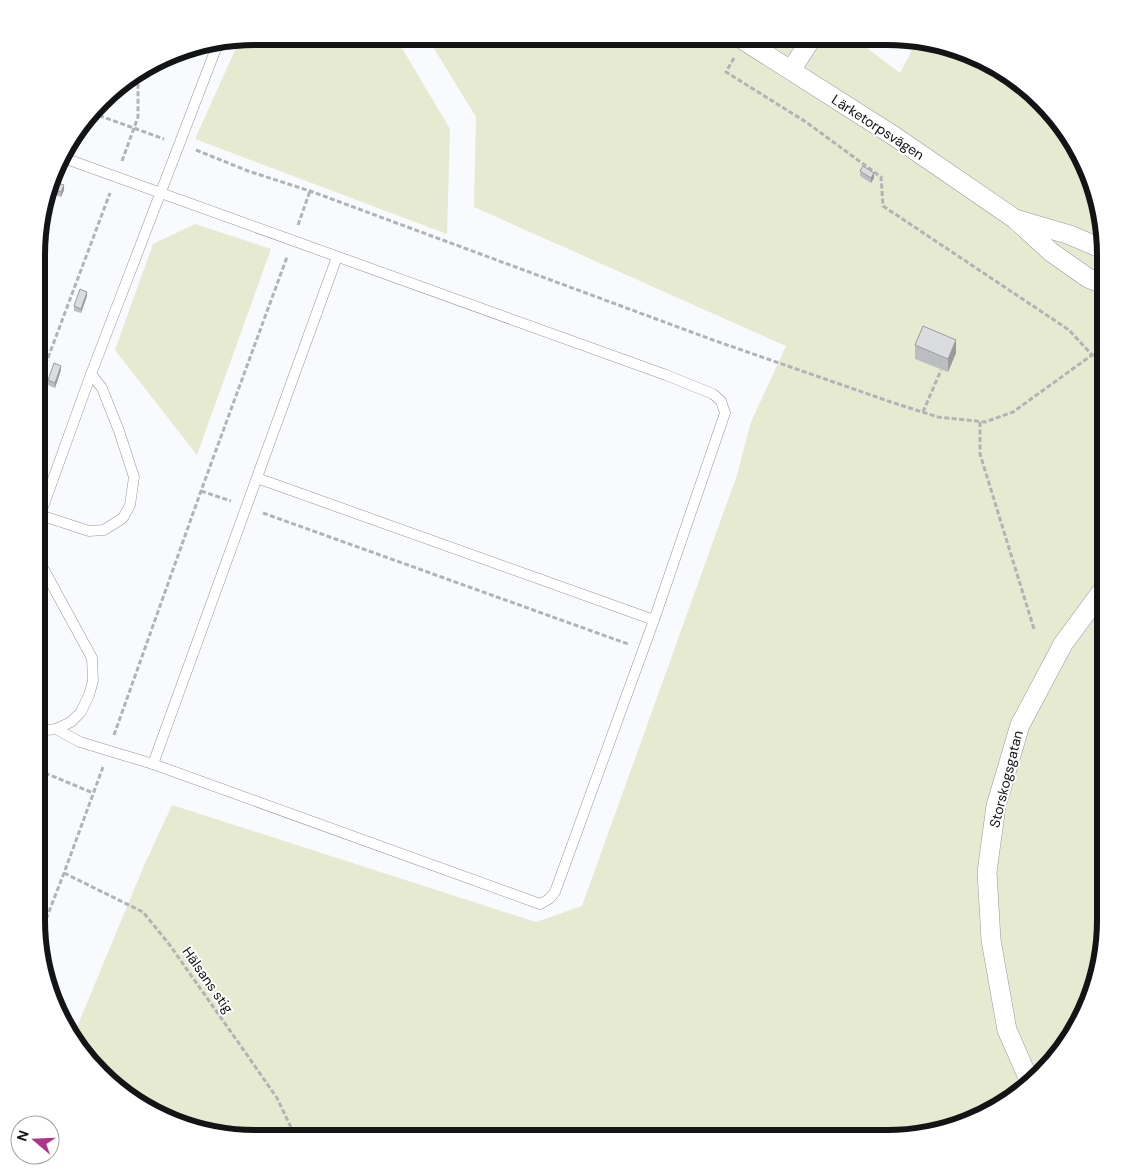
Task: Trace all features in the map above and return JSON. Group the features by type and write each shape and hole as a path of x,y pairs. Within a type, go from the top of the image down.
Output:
{"street":[{"name":"Lärketorpsvägen","path":"751,45 894,136 1015,219"},
{"path":"791,70 807,45"},
{"path":"1015,219 1070,235 1097,247"},
{"path":"1015,219 1051,252 1088,278 1097,282"},
{"name":"Storskogsgatan","path":"1027,1076 1007,1030 990,940 987,872 996,806 1020,725 1063,644 1097,598"}],"lane":[{"path":"45,500 159,193 215,49"},
{"path":"56,729 80,742 153,764 540,904 549,899 555,892 654,620 726,413 721,401 713,394 666,375 68,160"},
{"path":"153,764 337,257"},
{"path":"45,519 89,531 104,530 123,518 130,505 134,477 102,388 91,374"},
{"path":"257,478 654,620"},
{"path":"45,572 92,658 93,680 89,695 81,712 71,722 56,729 45,730"}],"path":[{"path":"726,72 806,122 881,177 883,206 1069,330 1092,355"},
{"path":"45,366 138,117 138,81"},
{"path":"98,116 248,171 310,191 713,340 938,417 985,422 1013,412 1092,355 1097,355"},
{"path":"45,922 310,191"},
{"path":"923,412 941,370"},
{"path":"980,422 980,454 1034,629"},
{"path":"201,491 643,650"},
{"path":"45,773 93,793"},
{"name":"Hälsans stig","path":"64,873 142,912 170,944 256,1067 277,1098 292,1130"}],"green space":[{"path":"400,45 450,129 447,234 195,139 237,46"},
{"path":"432,45 863,45 900,73 914,47 954,56 980,67 1003,80 1015,88 1045,117 1069,150 1081,175 1090,201 1097,242 1097,933 1090,974 1081,1000 1069,1025 1054,1048 1025,1078 992,1102 967,1114 941,1123 900,1130 242,1130 201,1123 175,1114 150,1102 117,1078 88,1048 76,1030 143,868 172,805 536,922 582,906 737,475 751,422 786,346 474,207 476,117"},
{"path":"195,224 271,249 197,455 115,350 153,244"}],"building":[{"path":"863,166 874,173 871,178 860,171"},
{"path":"58,183 64,185 61,192 55,190"},
{"path":"80,289 87,292 81,309 74,306"},
{"path":"923,326 956,340 948,359 915,345"},
{"path":"54,363 61,366 55,383 48,380"}]}
